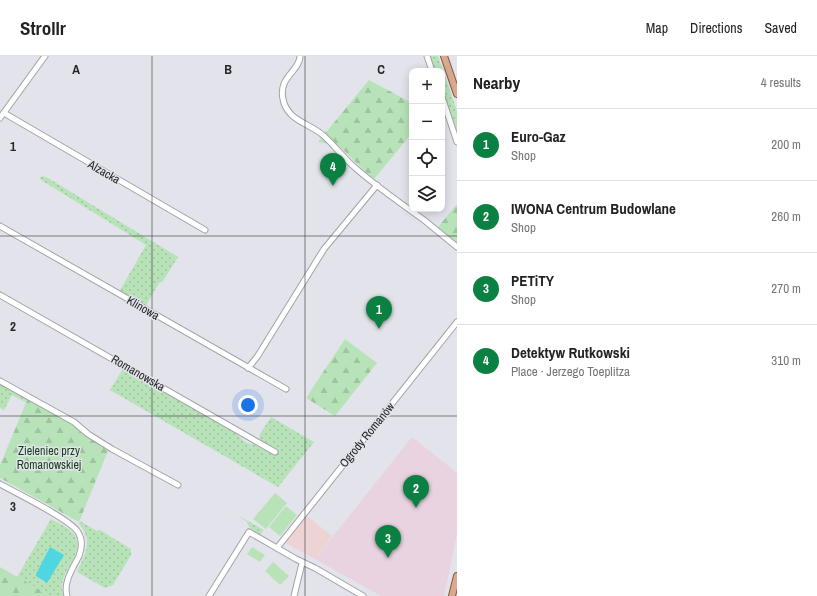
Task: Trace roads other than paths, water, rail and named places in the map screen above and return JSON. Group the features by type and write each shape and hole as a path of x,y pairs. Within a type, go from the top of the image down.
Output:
{"main road":[{"path":"444,56 457,94"},
{"path":"452,596 457,576"}],"street":[{"path":"0,118 45,56"},
{"path":"300,56 299,63 287,77 283,88 282,98 286,108 300,122 324,136 352,165 394,199 457,246"},
{"path":"427,56 431,68"},
{"path":"444,104 457,142"},
{"name":"Alzacka","path":"4,113 205,230"},
{"path":"248,368 257,357 324,249 377,185"},
{"name":"Klinowa","path":"0,226 286,389"},
{"name":"Romanowska","path":"0,295 275,452"},
{"name":"Ogrody Romanów","path":"277,548 457,322"},
{"path":"0,381 74,422 88,434 112,449 178,485"},
{"path":"0,484 66,522 78,532 82,540 82,547 67,581 67,596"},
{"path":"209,596 249,532 363,596"},
{"path":"294,596 302,563"}],"water":[{"path":"50,547 64,555 47,583 36,576 36,574"}],"place":[{"name":"Detektyw Rutkowski","path":"333,186"},
{"name":"Euro-Gaz","path":"379,329"},
{"name":"IWONA Centrum Budowlane","path":"416,508"},
{"name":"PETiTY","path":"388,558"}],"park label":[{"name":"Zieleniec przy Romanowskiej","path":"49,458"}]}
